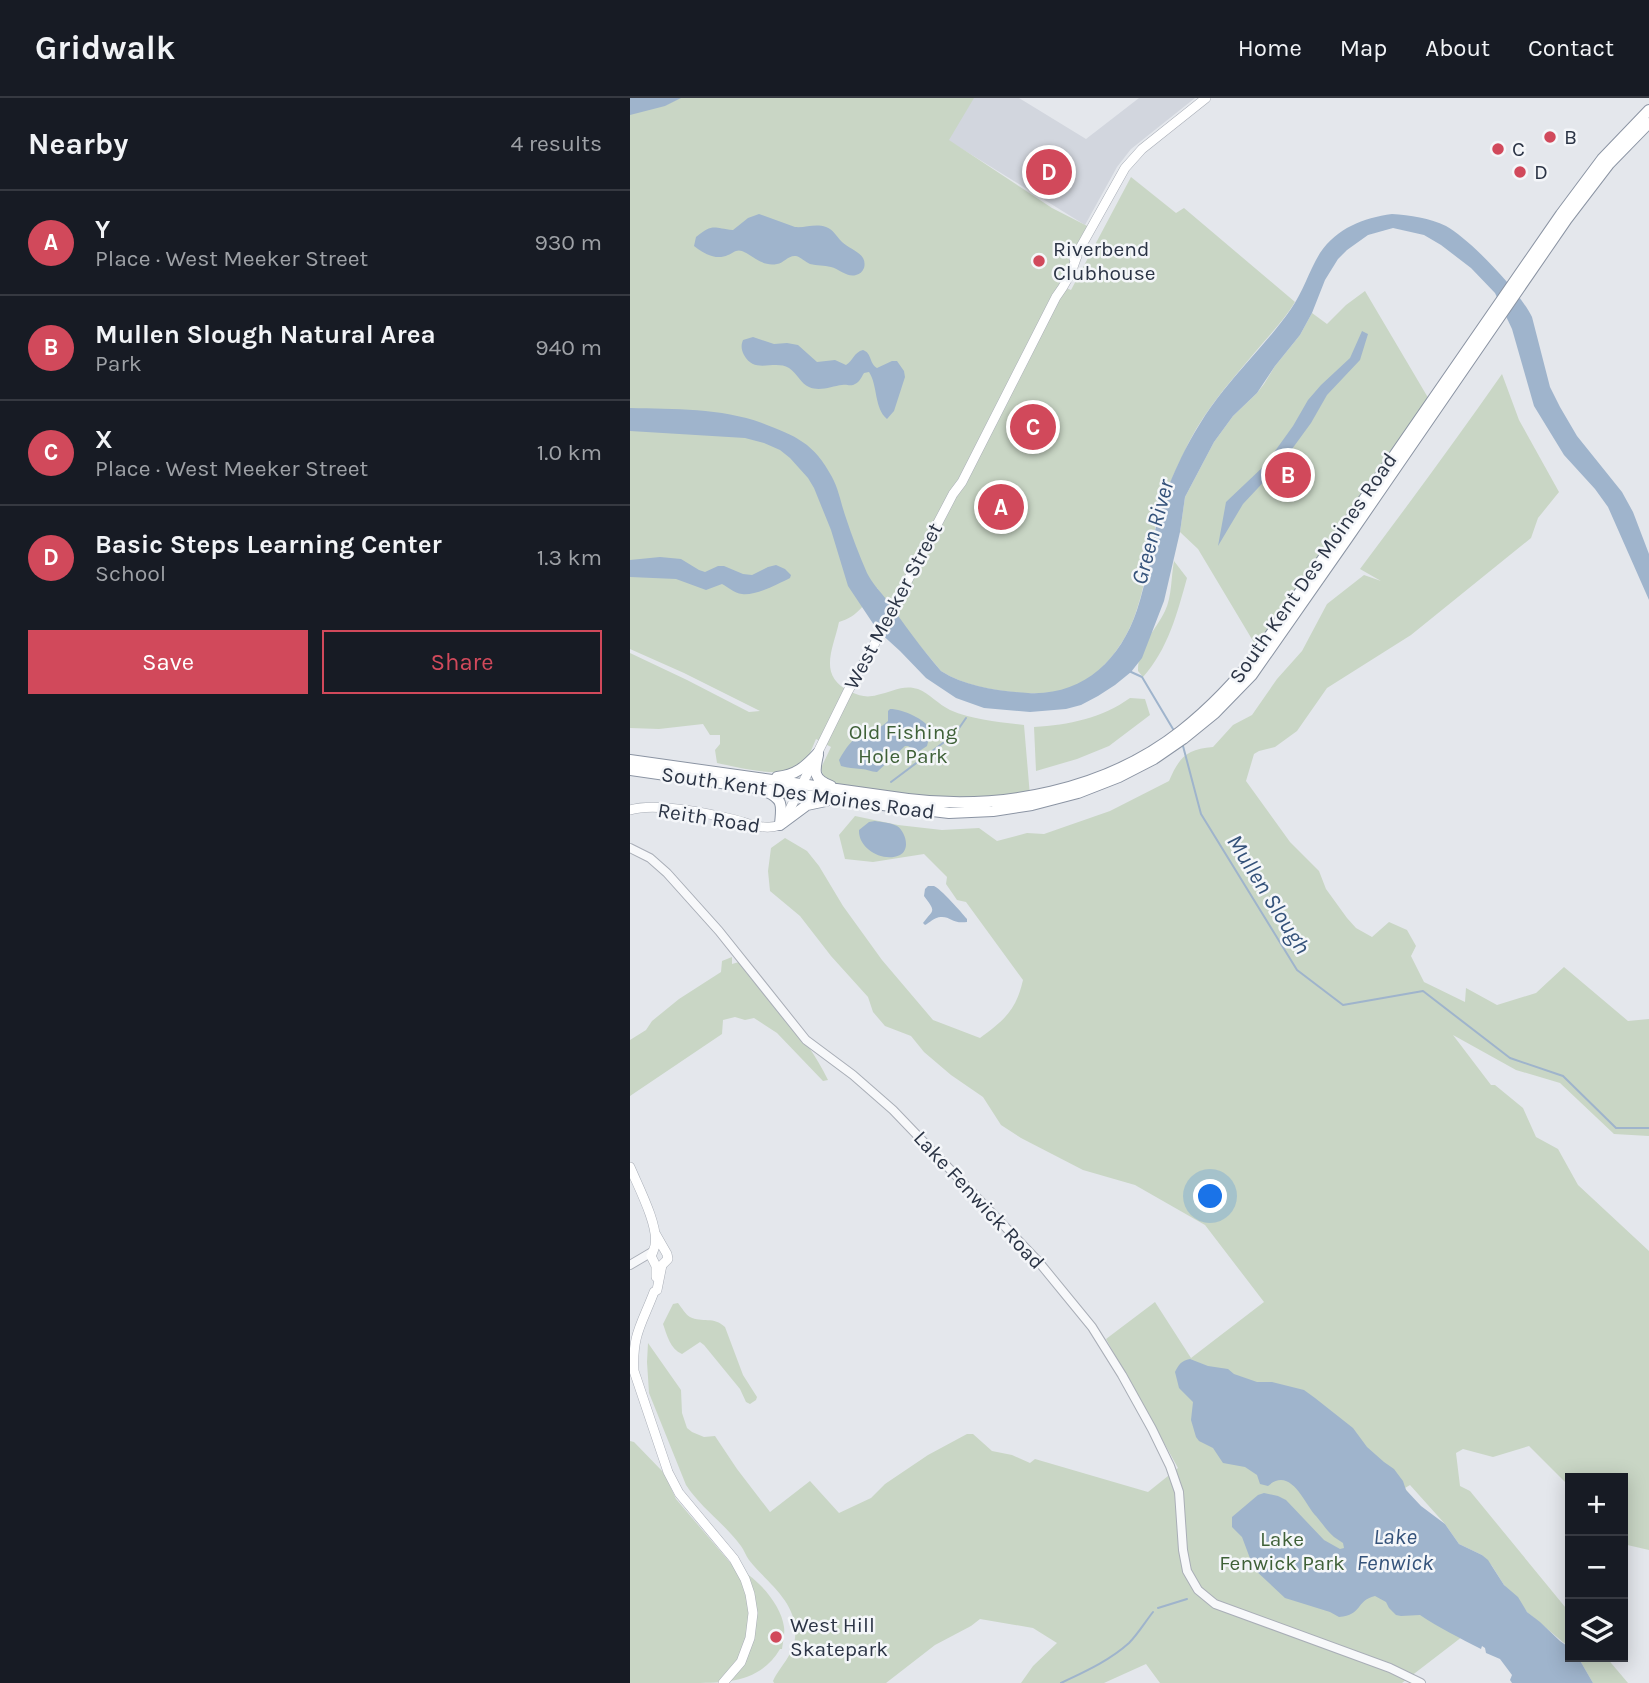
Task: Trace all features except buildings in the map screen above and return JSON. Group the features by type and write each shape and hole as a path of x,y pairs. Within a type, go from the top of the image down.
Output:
{"highway":[{"name":"South Kent Des Moines Road","path":"1530,267 1561,214 1602,159 1649,110"},
{"name":"South Kent Des Moines Road","path":"630,760 835,794 932,802 993,801 1030,796 1076,784 1154,754 1179,732 1204,717 1259,651 1530,267 1609,164 1649,123"},
{"path":"758,783 791,775 807,765 818,753"},
{"path":"780,825 807,805 835,794 816,776 818,753"},
{"name":"South Kent Des Moines Road","path":"630,770 758,783"},
{"path":"758,783 779,801 780,825"}],"main road":[{"name":"West Meeker Street","path":"800,789 848,691 992,425 1056,297 1060,283 1113,187 1126,166 1142,149 1206,98"},
{"name":"West Meeker Street","path":"953,494 957,480 985,426 1008,390"},
{"name":"Reith Road","path":"630,812 639,807 683,810 766,828 780,825 800,789"},
{"path":"630,1167 653,1223 658,1255 658,1287 638,1331 634,1371 668,1472 679,1493 734,1559 750,1594 750,1638 741,1662 723,1683"}],"street":[{"name":"Lake Fenwick Road","path":"630,848 647,856 663,869 719,930 806,1040 853,1075 893,1110 1038,1261 1087,1320 1122,1375 1170,1466 1179,1492 1187,1571 1198,1590 1215,1604 1390,1668 1421,1683"},
{"path":"630,1265 640,1260 650,1261 658,1255"}],"shaded area":[{"path":"973,98 1019,98 1086,139 1139,98 1195,98 1131,149 1117,167 1085,225 946,139"}],"green space":[{"name":"Old Fishing Hole Park","path":"677,98 974,98 949,140 1052,208 1095,230 1066,288 1071,290 1131,177 1176,213 1184,208 1295,302 1232,379 1189,442 1161,506 1133,620 1108,662 1090,678 1067,689 1038,693 991,689 950,676 941,671 905,628 877,588 856,613 839,622 830,662 834,678 840,686 851,692 870,696 913,688 946,708 968,716 1024,725 1030,796 993,801 837,789 823,775 821,768 831,747 816,739 807,758 799,767 770,772 717,763 715,750 720,744 720,735 710,735 703,724 659,729 630,728 630,653 749,712 760,711 630,649 630,113"},
{"path":"1365,291 1430,401 1259,651 1198,549 1180,532 1185,497 1214,442 1233,416 1264,384 1300,335 1312,313 1327,324"},
{"name":"Lake Fenwick Park","path":"1502,374 1519,420 1559,492 1538,518 1531,538 1411,635 1327,688 1297,731 1275,747 1254,754 1246,781 1290,842 1319,871 1326,889 1356,928 1372,937 1389,922 1407,930 1416,946 1411,956 1424,982 1465,1002 1466,988 1497,1005 1536,993 1564,967 1628,1021 1649,1019 1649,1136 1614,1134 1560,1083 1516,1070 1453,1035 1491,1085 1495,1085 1523,1108 1536,1137 1558,1149 1578,1185 1649,1251 1649,1550 1628,1545 1628,1473 1565,1473 1565,1482 1529,1446 1493,1457 1463,1449 1456,1453 1460,1486 1470,1491 1565,1607 1565,1644 1527,1612 1482,1555 1459,1544 1410,1485 1405,1488 1407,1491 1497,1610 1402,1683 1160,1683 1146,1664 1104,1683 1021,1683 1033,1666 1057,1643 1033,1628 980,1619 935,1645 886,1683 774,1683 794,1644 795,1626 792,1614 781,1595 749,1560 735,1538 686,1485 649,1393 648,1343 681,1390 682,1413 687,1428 704,1437 715,1436 770,1512 810,1481 839,1513 871,1498 885,1484 928,1455 967,1434 973,1434 992,1451 1012,1455 1030,1463 1035,1459 1148,1492 1178,1468 1106,1339 1155,1302 1191,1358 1264,1302 1205,1225 1135,1185 1083,1170 1021,1138 1001,1125 983,1097 951,1075 924,1052 911,1036 885,1026 873,1012 868,997 800,916 770,891 768,871 771,848 785,838 807,851 882,960 933,1020 980,1038 1008,1014 1017,1000 1023,980 966,902 957,900 946,884 947,877 924,854 873,862 845,859 839,835 855,816 942,830 979,828 997,841 1027,833 1044,834 1110,811 1169,781 1176,766 1185,756 1196,750 1213,747 1233,725 1252,715 1277,679 1302,651 1327,604 1364,575 1381,581 1360,569"},
{"path":"1174,561 1187,578 1165,643 1143,677 1138,671 1141,654 1167,605"},
{"path":"1130,698 1145,699 1150,715 1109,746 1036,771 1034,727 1085,719 1108,711"},
{"path":"732,957 732,964 739,962 799,1033 828,1080 823,1081 777,1033 754,1018 745,1020 735,1017 723,1020 722,1034 630,1096 630,1040 646,1030 652,1021 679,999 721,972 722,961"},
{"path":"678,1303 690,1317 717,1322 725,1327 743,1375 757,1397 756,1400 750,1404 746,1402 740,1389 700,1342 682,1354 675,1349 663,1324 673,1304"},
{"path":"630,1441 664,1473 676,1499 733,1566 758,1583 778,1609 784,1627 782,1649 763,1669 741,1679 729,1681 630,1683"},
{"path":"1581,1662 1610,1662 1628,1683 1593,1683"}],"water":[{"path":"630,98 681,98 665,106 630,115"},
{"path":"759,214 795,227 818,225 829,228 842,242 861,255 865,263 862,272 853,276 831,267 810,264 796,256 772,265 762,263 742,251 714,257 694,246 696,237 706,230 733,230 748,218"},
{"path":"1392,214 1413,216 1446,226 1468,242 1494,267 1526,306 1532,317 1550,387 1560,407 1577,436 1622,492 1633,512 1649,554 1649,600 1608,507 1564,455 1534,406 1512,329 1495,293 1471,268 1441,245 1424,235 1393,228 1368,235 1338,259 1325,280 1300,335 1257,393 1233,416 1214,442 1185,497 1164,601 1142,658 1131,672 1115,685 1081,705 1066,709 1030,712 984,708 956,698 926,678 878,631 848,586 831,530 814,488 808,478 780,450 745,438 630,431 630,408 680,409 746,418 803,442 818,456 832,477 869,577 941,671 961,681 994,689 1028,693 1065,688 1082,682 1096,672 1120,645 1130,628 1140,599 1165,495 1186,449 1211,407 1291,309 1327,244 1352,226 1371,218"},
{"path":"1362,331 1368,334 1360,360 1327,395 1311,423 1284,460 1243,504 1218,546 1226,502 1265,465 1308,400 1350,358"},
{"path":"753,337 774,344 798,345 817,362 835,360 846,365 863,350 868,353 877,368 897,361 905,377 894,411 887,419 883,414 869,372 864,373 853,385 817,389 806,386 789,368 777,365 759,366 748,361 742,347 743,340"},
{"path":"660,557 681,559 705,572 724,566 752,575 776,565 791,575 773,586 747,594 736,592 722,584 706,590 676,579 630,577 630,560"},
{"path":"890,709 913,715 928,726 931,730 927,746 918,752 905,746 877,772 841,766 839,760 850,743 863,733 886,723"},
{"path":"875,821 900,828 906,845 900,855 879,856 863,843 859,830"},
{"path":"928,886 934,886 941,891 967,922 940,917 925,925 923,923 932,911 924,896"},
{"name":"Lake Fenwick","path":"1190,1359 1208,1366 1228,1369 1234,1374 1257,1382 1272,1382 1304,1390 1353,1428 1367,1447 1394,1469 1406,1490 1421,1506 1445,1524 1459,1544 1488,1560 1504,1585 1518,1597 1527,1612 1565,1644 1565,1662 1581,1662 1593,1683 1512,1683 1512,1675 1500,1659 1486,1653 1482,1646 1481,1649 1420,1615 1396,1615 1386,1602 1375,1596 1364,1601 1352,1614 1339,1617 1285,1598 1254,1569 1242,1537 1232,1527 1232,1517 1258,1495 1264,1493 1278,1496 1286,1500 1324,1540 1340,1549 1344,1548 1343,1543 1330,1533 1290,1483 1284,1480 1268,1486 1260,1484 1257,1475 1245,1467 1223,1463 1213,1448 1199,1441 1191,1420 1193,1402 1179,1388 1175,1372 1184,1361"}],"waterway":[{"name":"Mullen Slough","path":"1129,671 1142,677 1173,729"},
{"path":"891,782 955,734 966,718"},
{"name":"Mullen Slough","path":"1183,746 1201,814 1297,970 1343,1005 1423,991 1510,1058 1563,1076 1616,1128 1649,1128"},
{"path":"1158,1608 1187,1599"},
{"path":"1061,1683 1096,1666 1121,1649 1153,1612"}],"place":[{"name":"B","path":"1550,137"},
{"name":"C","path":"1498,149"},
{"name":"Basic Steps Learning Center","path":"1049,172"},
{"name":"D","path":"1520,172"},
{"name":"Riverbend Clubhouse","path":"1039,261"},
{"name":"X","path":"1033,427"},
{"name":"Mullen Slough Natural Area","path":"1288,475"},
{"name":"Y","path":"1001,507"},
{"name":"West Hill Skatepark","path":"776,1637"}],"water label":[{"name":"Green River","path":"1152,532"}]}
